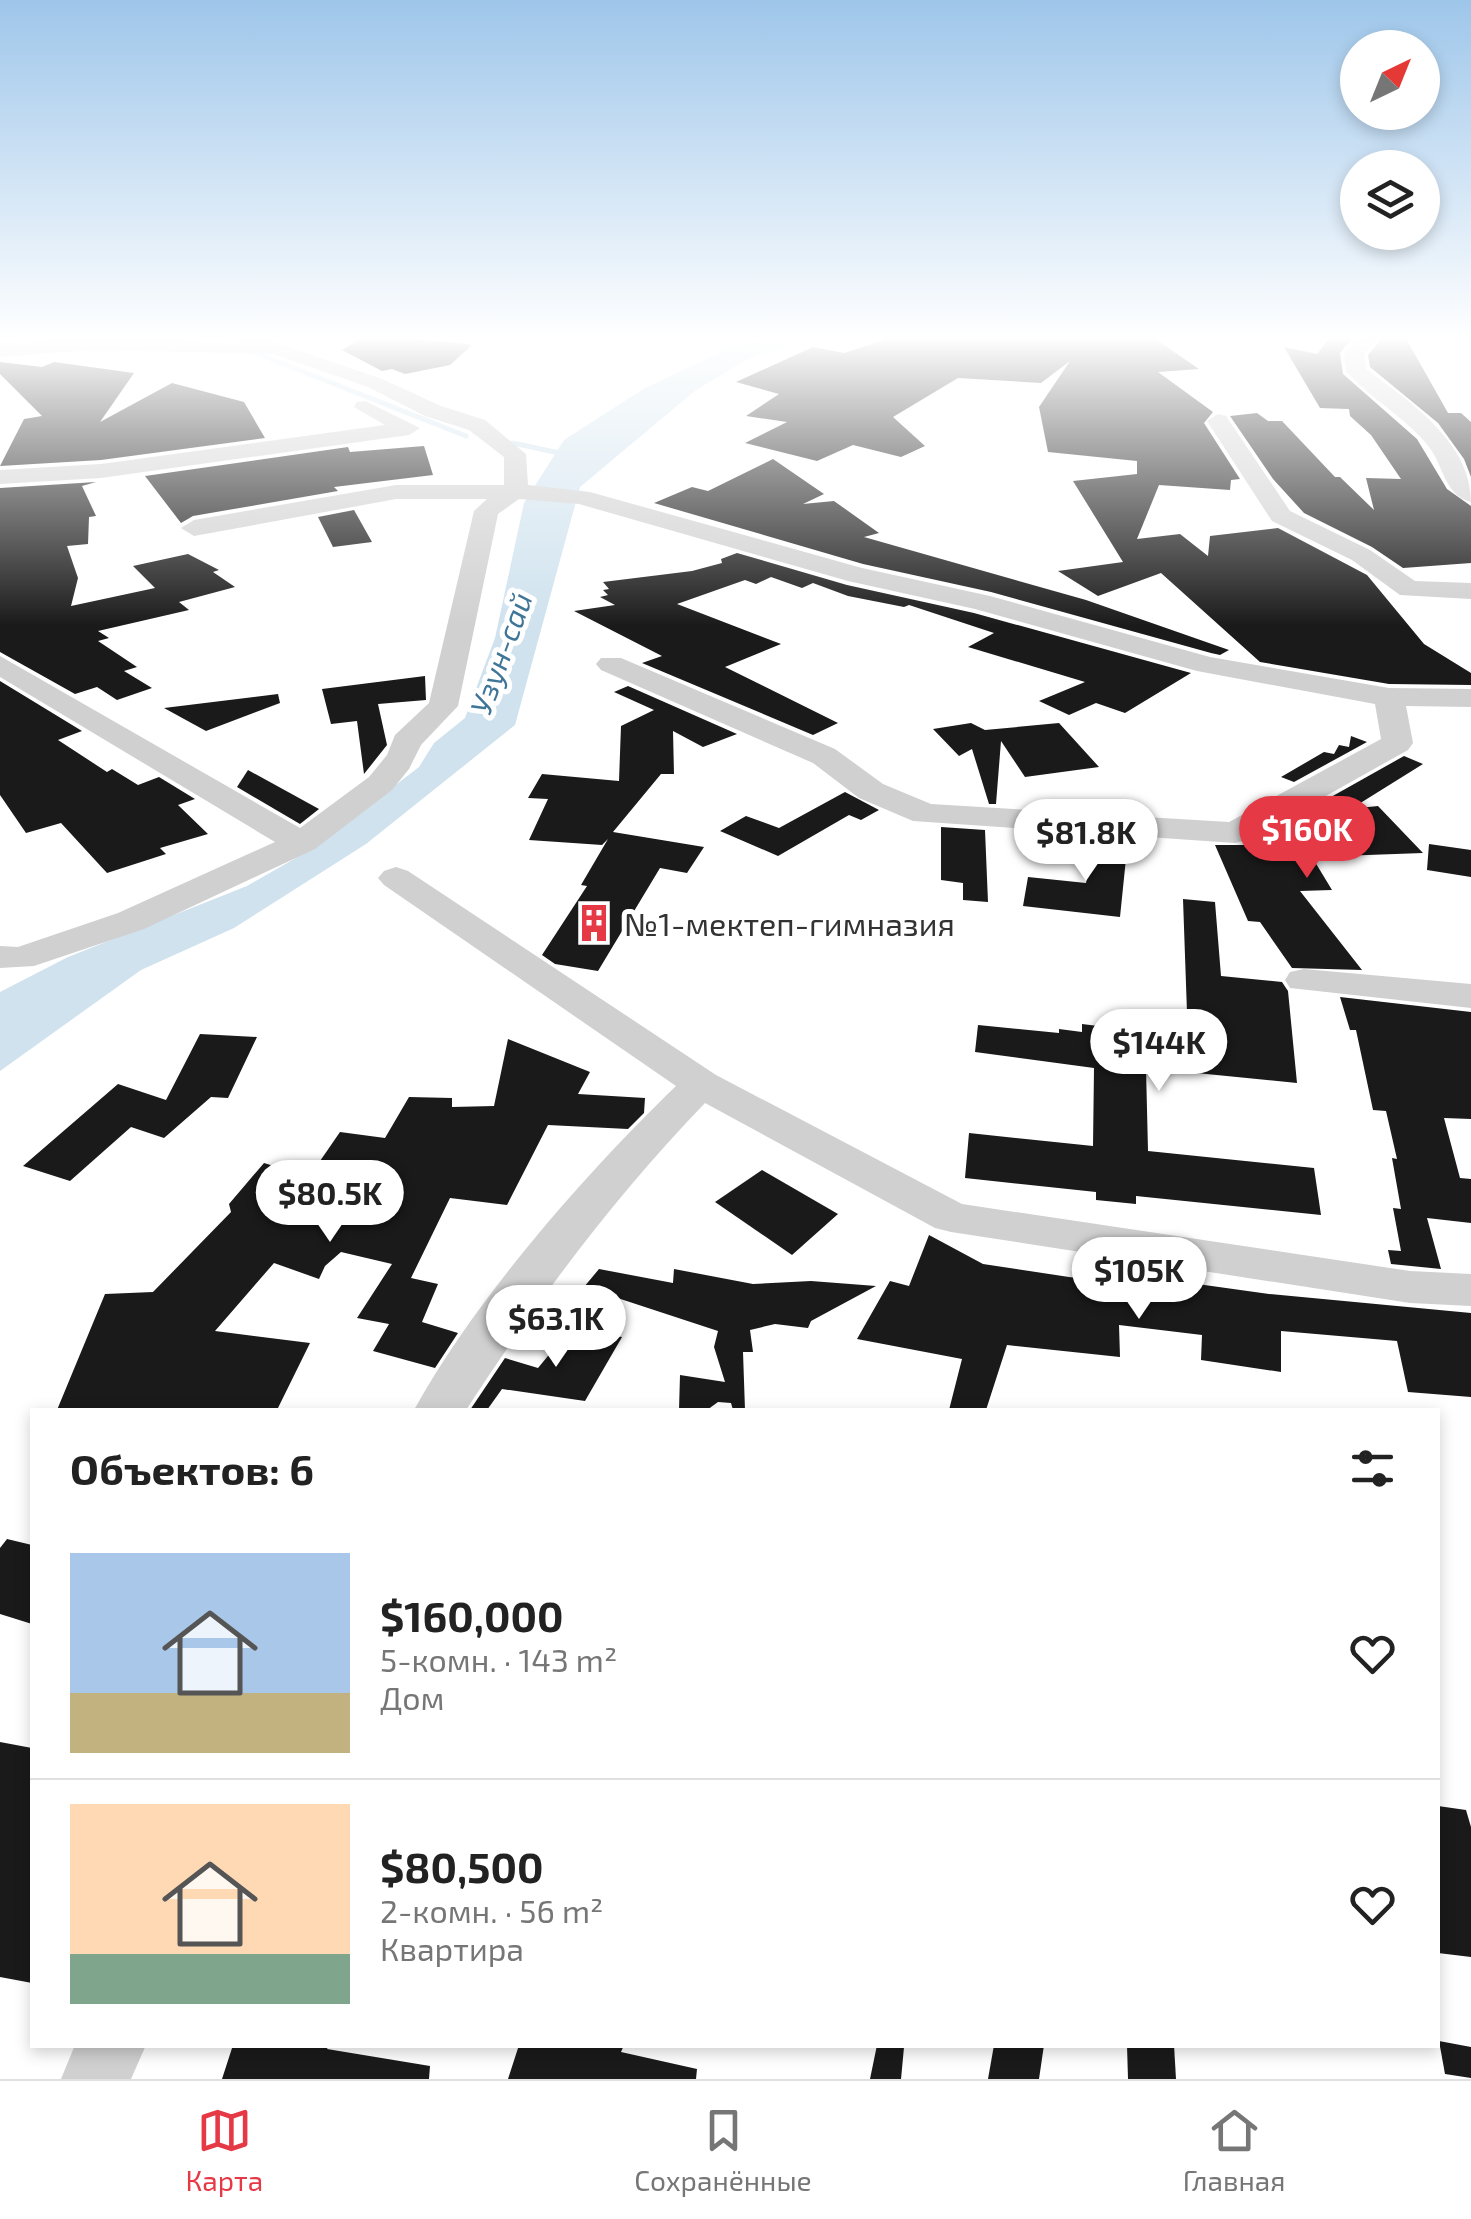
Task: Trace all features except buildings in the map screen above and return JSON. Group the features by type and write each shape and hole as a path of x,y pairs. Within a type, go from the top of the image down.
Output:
{"street":[{"path":"0,477 101,471 380,432"},
{"path":"486,432 515,454 520,492"},
{"path":"1226,432 1281,516 1361,555 1410,589 1471,592"},
{"path":"1425,432 1448,457 1452,479 1471,495"},
{"path":"194,528 396,492 581,496 857,575 980,602 1207,665 1390,697 1471,698"},
{"path":"0,957 21,958 131,921 303,842 385,780 406,753 406,742 443,706 486,511 520,492"},
{"path":"611,664 824,756 871,792 925,814 1235,833 1397,742 1390,697"},
{"path":"2,669 264,824 303,842"},
{"path":"396,878 701,1084 951,1217 1410,1287 1471,1290"},
{"path":"1304,980 1471,996"},
{"path":"440,1408 493,1327 629,1157 701,1084"},
{"path":"96,2079 110,2048"}],"water":[{"name":"Узун-сай","path":"576,432 646,432 580,487 515,725 366,844 234,928 141,970 0,1071 0,992 68,957 247,886 315,847 419,767 434,743 465,718 495,638 524,503 564,440"}],"waterway":[{"path":"456,432 466,436"},
{"path":"513,443 564,454"}],"place":[{"name":"№1-мектеп-гимназия","path":"594,923"}]}
